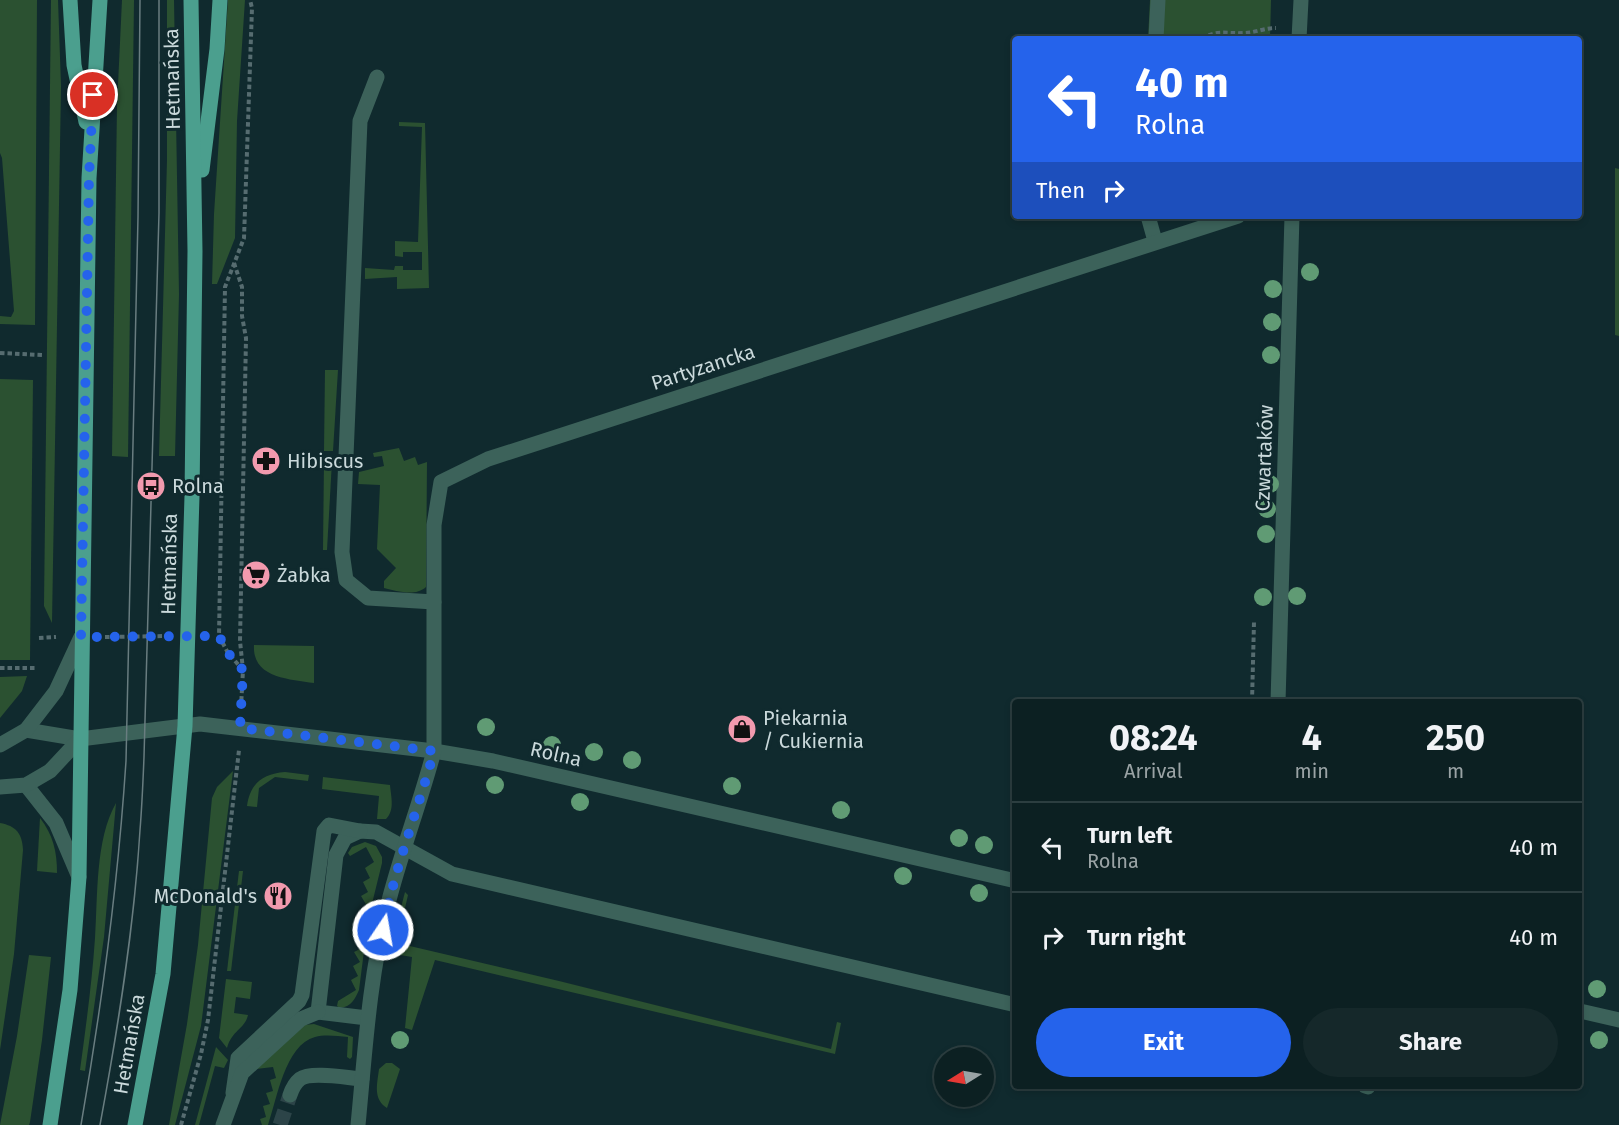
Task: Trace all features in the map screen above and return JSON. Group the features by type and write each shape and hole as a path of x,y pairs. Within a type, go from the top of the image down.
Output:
{"main road":[{"path":"70,0 74,65 90,142"},
{"path":"51,1125 70,990 79,877 90,142 100,0"},
{"name":"Hetmańska","path":"135,1125 163,974 185,726 195,226 191,0"},
{"path":"195,226 218,49 220,0"}],"street":[{"path":"1156,36 1158,0"},
{"path":"1299,36 1301,0"},
{"path":"378,77 360,121 342,552 346,580 368,598 434,602"},
{"path":"1149,219 1155,241"},
{"name":"Partyzancka","path":"358,1125 367,1018 387,908 434,751 434,525 441,482 488,459 1228,219"},
{"name":"Czwartaków","path":"1278,699 1292,219"},
{"path":"0,745 26,730 56,691 81,637"},
{"name":"Rolna","path":"26,730 80,739 200,724 434,751 516,766 1012,880"},
{"path":"0,787 26,785 50,771 80,739"},
{"path":"26,785 56,823 79,877"},
{"path":"233,1093 238,1058 299,1001 302,995 324,831 329,825 376,832 453,874 1012,1004"},
{"path":"318,1012 336,855 345,837 360,831"},
{"path":"302,995 305,1006 318,1012 367,1018"},
{"path":"1582,1011 1619,1020"},
{"path":"223,1125 233,1093 247,1067 301,1019 318,1012"},
{"path":"290,1095 294,1085 309,1075 362,1078"}],"path":[{"path":"243,670 228,653 219,636 225,287 244,238 252,8 250,0"},
{"path":"1206,36 1218,32 1243,33 1264,28 1277,28"},
{"path":"181,1125 208,1020 238,767 243,670 240,641 246,338 242,316 242,287 234,263"},
{"path":"0,353 42,355"},
{"path":"39,638 219,636"},
{"path":"0,668 36,668"}],"green space":[{"path":"0,0 37,0 35,325 0,324 0,316 11,317 14,311 0,153"},
{"path":"51,0 58,0 61,86 52,623 44,606"},
{"path":"122,0 134,0 128,457 112,456 117,106"},
{"path":"167,0 174,0 179,294 175,456 159,456 167,160"},
{"path":"228,0 245,0 237,121 235,238 217,284 212,284 214,214"},
{"path":"1150,0 1271,0 1270,36 1148,36"},
{"path":"399,122 425,123 429,288 397,289 397,277 365,279 365,268 394,270 395,266 403,266 403,270 422,270 422,252 403,252 403,257 395,256 395,241 418,242 422,127 399,126"},
{"path":"1615,168 1619,169 1619,336 1615,335"},
{"path":"325,370 338,370 333,451 324,451"},
{"path":"0,379 33,380 30,660 0,660"},
{"path":"399,448 404,461 415,457 418,465 427,462 426,587 411,593 384,588 384,581 396,568 377,549 380,485 358,484 359,472 384,466 382,456 374,457 373,453"},
{"path":"324,461 332,461 327,550 323,550"},
{"path":"254,645 314,646 314,683 284,678 266,670 255,656"},
{"path":"27,676 22,691 0,718 0,677"},
{"path":"233,771 201,1026 175,1125 169,1125 198,945 212,798 217,787"},
{"path":"285,772 309,775 308,781 275,777 259,788 257,807 247,806 251,791 259,781 270,775"},
{"path":"323,777 390,785 391,812 386,819 377,819 379,796 322,789"},
{"path":"116,803 104,937 85,1071 80,1070 92,971 101,851 109,818"},
{"path":"40,818 53,844 57,873 37,871"},
{"path":"0,823 17,831 23,850 14,954 0,1050"},
{"path":"365,842 376,846 382,857 382,863 368,920 359,990 350,1004 340,1008 337,1006 338,1001 356,990 351,980 358,976 353,966 360,962 354,952 362,948 356,938 363,934 358,924 365,920 360,910 367,906 361,896 368,892 363,882 370,878 365,868 374,862 366,847 350,856 348,853 352,847"},
{"path":"239,871 243,871 231,971 227,971"},
{"path":"405,892 408,895 397,943 831,1049 837,1022 841,1023 835,1054 435,960 412,1030 405,1028 412,957 394,954 391,946"},
{"path":"29,955 51,957 30,1122 29,1125 0,1125 17,1036"},
{"path":"226,979 252,982 250,999 236,997 234,1013 248,1015 227,1048 219,1038"},
{"path":"314,1024 353,1037 352,1057 350,1059 347,1057 348,1037 323,1036 305,1042 296,1050 289,1062 268,1125 262,1125 260,1119 266,1117 263,1106 270,1104 266,1093 273,1091 270,1080 276,1078 273,1067 256,1069 304,1025"},
{"path":"216,1047 228,1060 224,1068 215,1066 199,1125 195,1125"},
{"path":"386,1063 392,1063 400,1069 387,1108 380,1100 377,1091 379,1069"}],"tunnel":[{"path":"280,1125 290,1095"}],"tram line":[{"path":"81,1125 108,944 119,853 126,761 138,217 140,0"},
{"path":"100,1125 129,941 137,867 144,757 159,213 159,0"}],"place":[{"name":"Hibiscus","path":"266,461"},
{"name":"Rolna","path":"151,486"},
{"name":"Żabka","path":"256,575"},
{"name":"Piekarnia / Cukiernia","path":"742,729"},
{"name":"McDonald's","path":"278,896"}],"route":[{"path":"93,95 84,382 81,637 219,636 228,653 243,670 240,728 434,751 426,784 387,908 383,930"}]}
